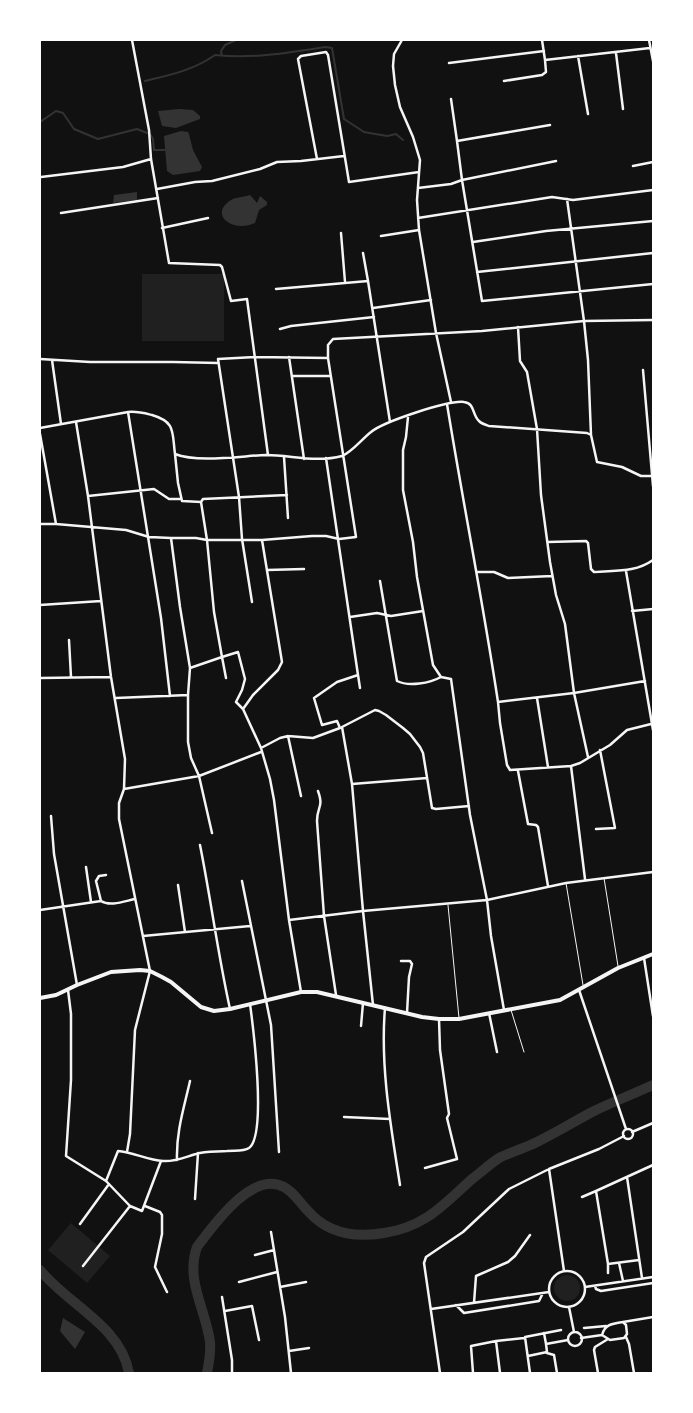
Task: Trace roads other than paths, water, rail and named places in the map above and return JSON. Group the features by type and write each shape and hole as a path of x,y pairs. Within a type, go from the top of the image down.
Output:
{"main road":[{"path":"40,998 56,995 110,972 150,971 171,982 206,1009 214,1011 301,992 316,992 336,995 439,1020 459,1019 560,1000 618,968 653,954"}],"street":[{"path":"132,40 149,130 162,228 170,264 220,265 231,302 248,299 268,455"},
{"path":"402,40 394,54 395,85 401,112 420,160 418,188 419,230 436,333 451,402"},
{"path":"504,81 542,75 546,72 542,40"},
{"path":"649,40 653,60"},
{"path":"545,60 650,48"},
{"path":"449,63 544,51"},
{"path":"317,159 298,59 301,56 326,52 349,182 420,172"},
{"path":"616,53 623,108"},
{"path":"578,56 588,114"},
{"path":"451,99 462,180 483,302 653,284"},
{"path":"457,141 550,125"},
{"path":"157,189 212,181 260,169 277,162 344,156"},
{"path":"41,177 123,167 152,160"},
{"path":"418,188 451,184 462,180 556,162"},
{"path":"633,166 653,162"},
{"path":"418,218 552,197 574,200 653,190"},
{"path":"62,213 158,198"},
{"path":"567,199 584,321 588,360 591,435 597,462 622,466 641,476 652,476"},
{"path":"162,228 208,218"},
{"path":"473,242 546,231 653,221"},
{"path":"380,236 419,230"},
{"path":"341,233 345,282"},
{"path":"364,253 390,422"},
{"path":"477,272 653,253"},
{"path":"276,289 368,281"},
{"path":"373,308 431,300"},
{"path":"280,328 374,317"},
{"path":"40,524 126,530 148,537 207,540 262,540 326,536 339,539 356,536 330,376 328,345 333,339 376,338 518,328 584,321 653,320"},
{"path":"518,328 520,361 527,372 536,429 541,495 552,576 565,624 574,693 588,757"},
{"path":"252,602 242,539 234,457 218,359 255,357 328,358"},
{"path":"289,357 304,459"},
{"path":"40,359 90,362 218,364"},
{"path":"52,360 61,424"},
{"path":"643,370 653,486"},
{"path":"292,376 330,376"},
{"path":"175,454 202,458 268,455 304,459 344,455 379,426 451,402 470,404 478,421 485,424 587,433 591,435"},
{"path":"447,403 464,512 477,572 507,766 510,770 518,771 571,766 580,763 616,740 627,730 651,724"},
{"path":"40,428 138,411 164,418 171,428 181,499"},
{"path":"128,412 161,618 170,696"},
{"path":"408,416 402,474 433,665 440,677"},
{"path":"76,422 88,496 111,677 125,759 124,789 119,803 119,819 150,971 135,1030 130,1134 127,1152"},
{"path":"40,434 56,524"},
{"path":"284,457 288,518"},
{"path":"326,458 360,688"},
{"path":"88,496 155,489 169,499 181,499 186,502 201,502 203,499 287,495"},
{"path":"201,502 214,612 226,678"},
{"path":"171,538 190,668 188,742 212,833"},
{"path":"243,709 253,695 278,670 282,662 262,540"},
{"path":"548,542 584,540 588,543 593,572 626,571 653,560"},
{"path":"267,570 304,569"},
{"path":"626,571 653,730"},
{"path":"477,572 494,572 508,578 552,576"},
{"path":"380,581 397,681 401,683 419,683 440,677 451,678 469,806 487,900 504,1011"},
{"path":"40,605 101,601"},
{"path":"632,611 653,609"},
{"path":"350,617 377,613 391,616 423,611"},
{"path":"69,640 71,677"},
{"path":"190,668 236,652 240,654 245,679 236,702 243,709 261,750 270,779 289,920 301,992"},
{"path":"358,675 337,682 314,697 322,725 336,721 341,728 352,784 373,1004"},
{"path":"40,678 111,677"},
{"path":"498,702 574,693 645,681"},
{"path":"116,698 188,695"},
{"path":"537,698 548,768"},
{"path":"124,789 198,776 261,750 280,738 288,736 313,738 341,728 375,710 386,715 417,742 423,754 433,809 469,806"},
{"path":"288,736 301,796"},
{"path":"596,829 615,828 600,750"},
{"path":"571,766 586,879"},
{"path":"518,771 528,823 538,827 548,886"},
{"path":"352,784 427,778"},
{"path":"318,791 322,804 317,815 317,821 324,916 336,995"},
{"path":"51,816 54,854 77,985"},
{"path":"200,846 230,1009"},
{"path":"86,867 91,902"},
{"path":"289,920 363,911 448,905 487,900 586,879 653,872"},
{"path":"101,901 96,881 99,876 106,875"},
{"path":"242,881 266,999 273,1046 279,1152"},
{"path":"178,885 185,932"},
{"path":"40,910 91,902 101,901 110,904 135,900"},
{"path":"143,936 250,926"},
{"path":"644,956 653,1016"},
{"path":"400,961 410,961 412,964 409,977 407,1013"},
{"path":"581,989 626,1129 632,1132 653,1123"},
{"path":"68,990 71,1014 71,1080 66,1154 106,1181 130,1206 142,1211 162,1161"},
{"path":"361,1026 363,1002"},
{"path":"106,1181 118,1151 162,1161 177,1160 198,1153 242,1150 249,1148 254,1142 258,1078 250,1004"},
{"path":"385,1008 384,1058 390,1119 400,1185"},
{"path":"489,1013 497,1052"},
{"path":"425,1168 457,1159 448,1119 450,1114 439,1040 439,1020"},
{"path":"177,1160 176,1147 181,1115 190,1081"},
{"path":"344,1117 390,1119"},
{"path":"624,1136 623,1132 626,1129"},
{"path":"440,1373 424,1263 426,1257 462,1232 502,1195 549,1170 599,1149 624,1136 630,1138 633,1135 632,1132"},
{"path":"195,1199 198,1153"},
{"path":"582,1197 653,1165"},
{"path":"549,1170 564,1271"},
{"path":"627,1177 642,1278"},
{"path":"80,1224 109,1184"},
{"path":"596,1191 608,1273"},
{"path":"83,1266 130,1206"},
{"path":"145,1206 160,1212 162,1215 162,1234 155,1267 167,1292"},
{"path":"271,1232 291,1373"},
{"path":"474,1302 476,1276 508,1262 515,1256 530,1235"},
{"path":"255,1255 274,1250"},
{"path":"608,1264 639,1260"},
{"path":"620,1263 623,1281"},
{"path":"564,1271 578,1274 582,1278 585,1287 583,1298 579,1303 569,1307 558,1305 554,1302 549,1292 551,1281 564,1271"},
{"path":"239,1282 277,1272"},
{"path":"585,1287 653,1277"},
{"path":"280,1287 306,1282"},
{"path":"595,1286 600,1291 653,1283"},
{"path":"430,1309 549,1292"},
{"path":"456,1305 464,1313 539,1301 543,1293"},
{"path":"222,1297 232,1360 232,1373"},
{"path":"225,1311 252,1306 259,1340"},
{"path":"569,1307 574,1332"},
{"path":"584,1328 653,1317"},
{"path":"622,1322 627,1328 626,1337 630,1344 634,1373"},
{"path":"602,1335 608,1325"},
{"path":"473,1373 471,1346 562,1330"},
{"path":"568,1340 572,1345 580,1344 581,1338 579,1333 574,1332"},
{"path":"568,1340 569,1335 574,1332"},
{"path":"544,1333 547,1352"},
{"path":"581,1338 602,1335 614,1340 626,1337"},
{"path":"525,1338 530,1373"},
{"path":"598,1373 594,1350 595,1347 608,1339"},
{"path":"546,1344 568,1340"},
{"path":"496,1341 500,1373"},
{"path":"289,1351 309,1348"},
{"path":"528,1356 547,1352 554,1355 557,1373"}],"lane":[{"path":"604,877 618,968"},
{"path":"566,883 581,989"},
{"path":"448,905 459,1019"},
{"path":"511,1010 524,1052"}],"waterway":[{"path":"222,56 221,51 225,45 236,40"},
{"path":"145,81 190,68 215,55 256,56 325,47 332,48 344,119 364,132 387,136 396,134 403,140"},
{"path":"40,122 56,111 63,113 74,129 98,139 137,129 147,133"},
{"path":"150,134 153,139 154,150 165,150"},
{"path":"207,1373 210,1342 195,1283 194,1259 197,1247 213,1226 234,1203 247,1193 259,1186 272,1184 284,1187 316,1219 324,1225 343,1232 363,1235 398,1230 411,1226 432,1214 499,1158 537,1142 594,1111 653,1085"},
{"path":"40,1270 52,1283 105,1329 116,1342 124,1357 129,1373"}]}
